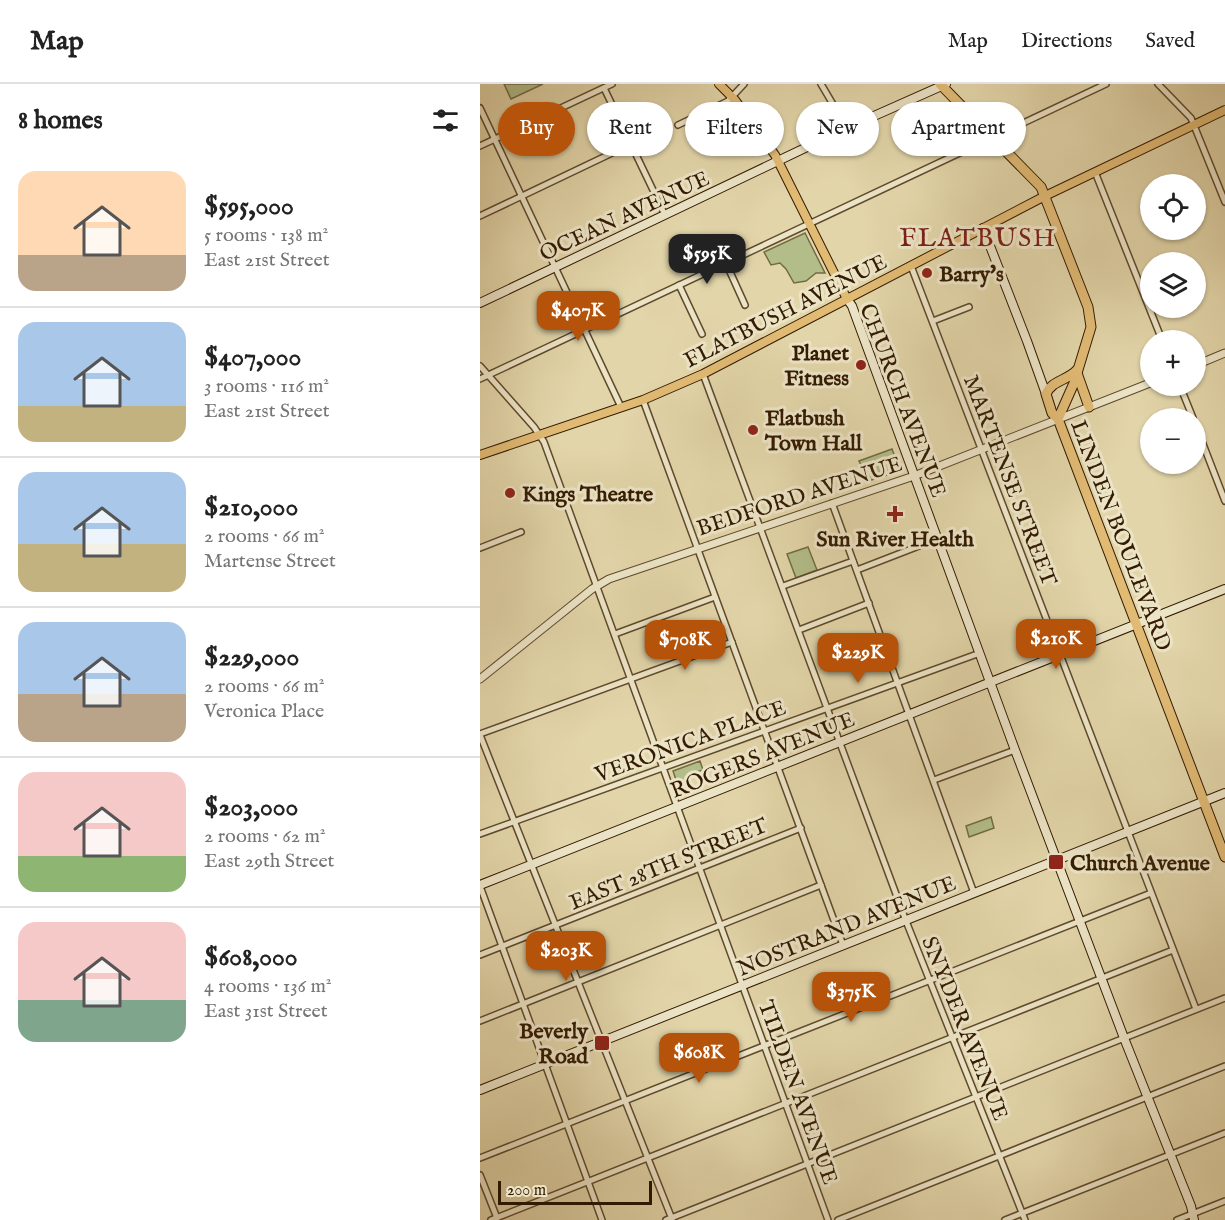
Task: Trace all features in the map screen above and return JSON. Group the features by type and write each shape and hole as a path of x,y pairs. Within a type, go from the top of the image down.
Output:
{"highway":[{"path":"943,85 959,102"},
{"path":"1011,156 1041,187 1090,317 1090,327 1074,383 1058,419"},
{"path":"1046,394 1054,383 1077,370"},
{"path":"1077,370 1089,407"},
{"name":"LINDEN BOULEVARD","path":"1046,394 1053,413 1058,419 1225,857"}],"main road":[{"name":"CHURCH AVENUE","path":"719,84 731,96 778,163 852,306 1079,921 1171,1154 1193,1217"},
{"name":"OCEAN AVENUE","path":"879,114 943,85"},
{"name":"FLATBUSH AVENUE","path":"480,455 643,400 704,374 1045,196 1225,110"},
{"name":"OCEAN AVENUE","path":"480,303 796,154"},
{"name":"LINDEN BOULEVARD","path":"983,228 1046,394"},
{"name":"ROGERS AVENUE","path":"480,885 1225,589"},
{"name":"NOSTRAND AVENUE","path":"480,1090 1225,794"}],"street":[{"path":"480,146 612,84"},
{"path":"678,125 728,101 744,84"},
{"path":"821,84 832,102"},
{"path":"1026,122 1106,84"},
{"path":"1158,84 1195,125 1225,202"},
{"path":"604,88 611,102"},
{"path":"480,108 621,407"},
{"path":"480,216 606,156"},
{"path":"637,156 665,215"},
{"path":"480,379 953,156"},
{"path":"1095,172 1158,330"},
{"path":"726,263 745,305"},
{"name":"MARTENSE STREET","path":"911,266 1196,1009"},
{"path":"679,285 702,334"},
{"path":"933,321 969,307"},
{"path":"1206,361 1225,353"},
{"path":"480,366 540,434"},
{"name":"SNYDER AVENUE","path":"704,374 906,921 1025,1220"},
{"name":"BEDFORD AVENUE","path":"480,679 597,585 614,576 914,476 1140,387"},
{"path":"643,400 843,945"},
{"name":"TILDEN AVENUE","path":"540,434 828,1220"},
{"path":"1206,452 1225,501"},
{"path":"832,503 974,893"},
{"path":"480,548 520,532"},
{"path":"857,570 937,539"},
{"path":"783,586 853,561"},
{"path":"615,634 715,597"},
{"path":"799,630 869,603"},
{"path":"732,642 480,734 648,1157 670,1219 1225,998"},
{"name":"VERONICA PLACE","path":"480,834 980,653"},
{"path":"934,780 1015,750"},
{"name":"EAST 28TH STREET","path":"480,955 801,828"},
{"path":"480,885 602,1220"},
{"path":"480,1021 821,885"},
{"path":"480,1158 1151,893"},
{"path":"480,1175 495,1219 1173,950"},
{"path":"838,1220 1225,1066"},
{"path":"1005,1220 1225,1132"},
{"path":"1178,1220 1193,1217 1225,1201"}],"green space":[{"path":"504,84 543,84 511,99"},
{"path":"805,233 825,273 816,273 806,281 794,283 780,263 771,265 764,252"},
{"path":"892,449 900,471 868,481 859,461"},
{"path":"808,547 817,570 796,578 787,554"},
{"path":"700,761 703,770 697,772 698,775 677,783 673,771"},
{"path":"991,817 994,828 969,837 966,826"}],"place":[{"name":"Barry's","path":"927,273"},
{"name":"Planet Fitness","path":"861,365"},
{"name":"Flatbush Town Hall","path":"753,430"},
{"name":"Kings Theatre","path":"510,493"},
{"name":"Sun River Health","path":"895,514"},
{"name":"Church Avenue","path":"1056,862"},
{"name":"Beverly Road","path":"602,1043"}],"district":[{"name":"FLATBUSH","path":"978,237"}]}
